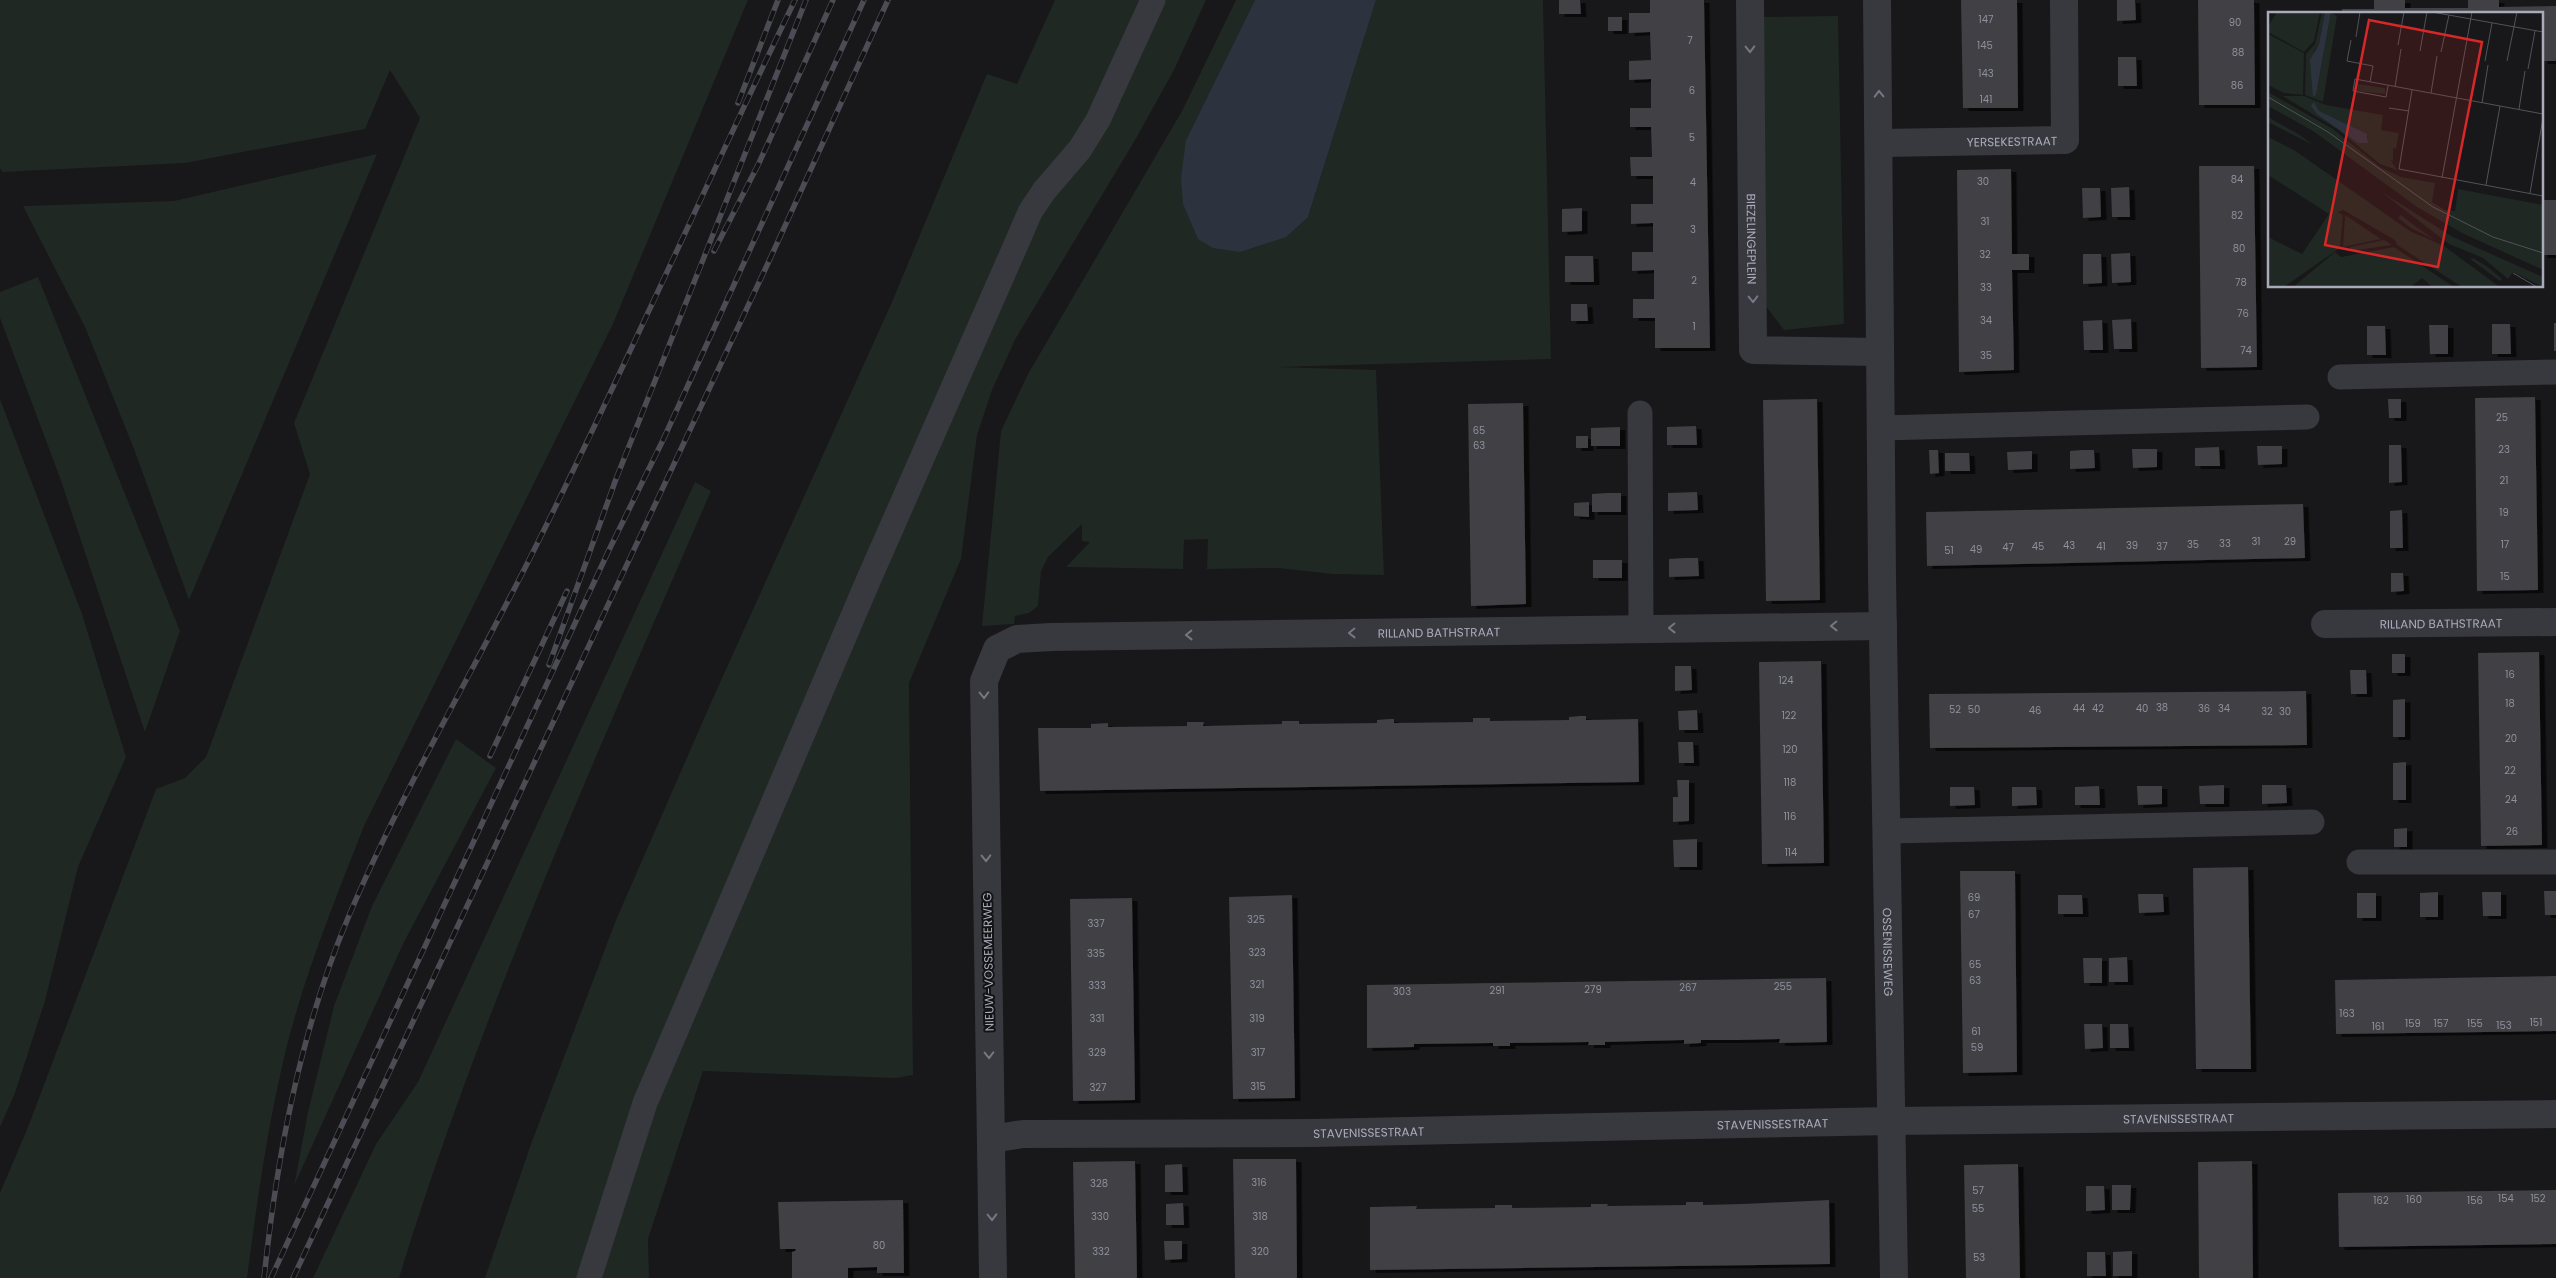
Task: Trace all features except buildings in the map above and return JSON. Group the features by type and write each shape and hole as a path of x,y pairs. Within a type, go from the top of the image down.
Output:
{"street":[{"name":"BIEZELINGEPLEIN","path":"1750,0 1753,350 1880,352"},
{"path":"1877,0 1880,143 1883,626"},
{"name":"YERSEKESTRAAT","path":"1880,143 2065,140 2064,0"},
{"name":"RILLAND BATHSTRAAT","path":"2325,624 2556,622"},
{"name":"RILLAND BATHSTRAAT","path":"997,649 1017,639 1050,637 1883,626"},
{"name":"OSSENISSEWEG","path":"1883,626 1894,1278"},
{"name":"NIEUW-VOSSEMEERWEG","path":"993,1278 984,681 997,649"},
{"name":"STAVENISSESTRAAT","path":"991,1139 1023,1134 1313,1133 1891,1121 2556,1114"}],"lane":[{"path":"589,1278 645,1103 864,590 1030,212 1044,191 1080,149 1098,120 1153,0"},
{"path":"2340,376 2556,372"},
{"path":"1640,413 1642,629"},
{"path":"1881,428 2307,417"},
{"path":"1887,831 2312,822"},
{"path":"2359,862 2556,862"}],"shaded area":[{"path":"0,0 748,0 613,324 364,826 328,918 287,1044 265,1152 247,1278 0,1278 0,1193 28,1127 156,789 185,778 206,757 310,474 294,423 420,118 390,70 365,129 185,163 2,172 0,168"},
{"path":"1055,0 1206,0 1174,70 1134,142 1016,338 992,390 977,435 961,559 909,683 913,1075 896,1078 703,1071 648,1239 649,1278 485,1278 531,1144 616,920 713,698 892,302 987,74 1017,84"},
{"path":"1236,0 1255,0 1186,140 1308,217 1376,0 1543,0 1551,359 1278,367 1376,370 1384,575 1332,574 1278,568 1207,569 1208,539 1184,540 1183,569 1066,567 1090,542 1082,541 1082,524 1048,557 1041,571 1038,606 1029,613 1015,616 1014,624 982,626 1001,431 1028,374 1182,111"},
{"path":"1255,0 1376,0 1308,217 1286,237 1240,252 1213,248 1198,239 1183,204 1181,178 1186,140"},
{"path":"1838,16 1844,324 1784,330 1759,297 1753,17"},
{"path":"377,154 189,600 134,449 85,327 23,206 174,201"},
{"path":"38,277 180,631 145,732 60,478 0,318 0,292"},
{"path":"0,399 82,614 126,757 78,867 45,1001 15,1093 0,1127"},
{"path":"695,482 711,491 544,880 467,1078 399,1278 313,1278 376,1144 418,1082"},
{"path":"456,739 496,768 403,944 294,1186 308,1112 334,1006 372,906"}],"railway":[{"path":"738,103 778,0"},
{"path":"264,1278 276,1186 293,1095 316,1005 348,918 414,779 511,596 568,482 795,0"},
{"path":"549,665 616,479 806,0"},
{"path":"714,251 759,163 833,0"},
{"path":"271,1278 609,550 663,440 864,0"},
{"path":"293,1278 769,261 888,0"},
{"path":"490,756 567,591"}]}
